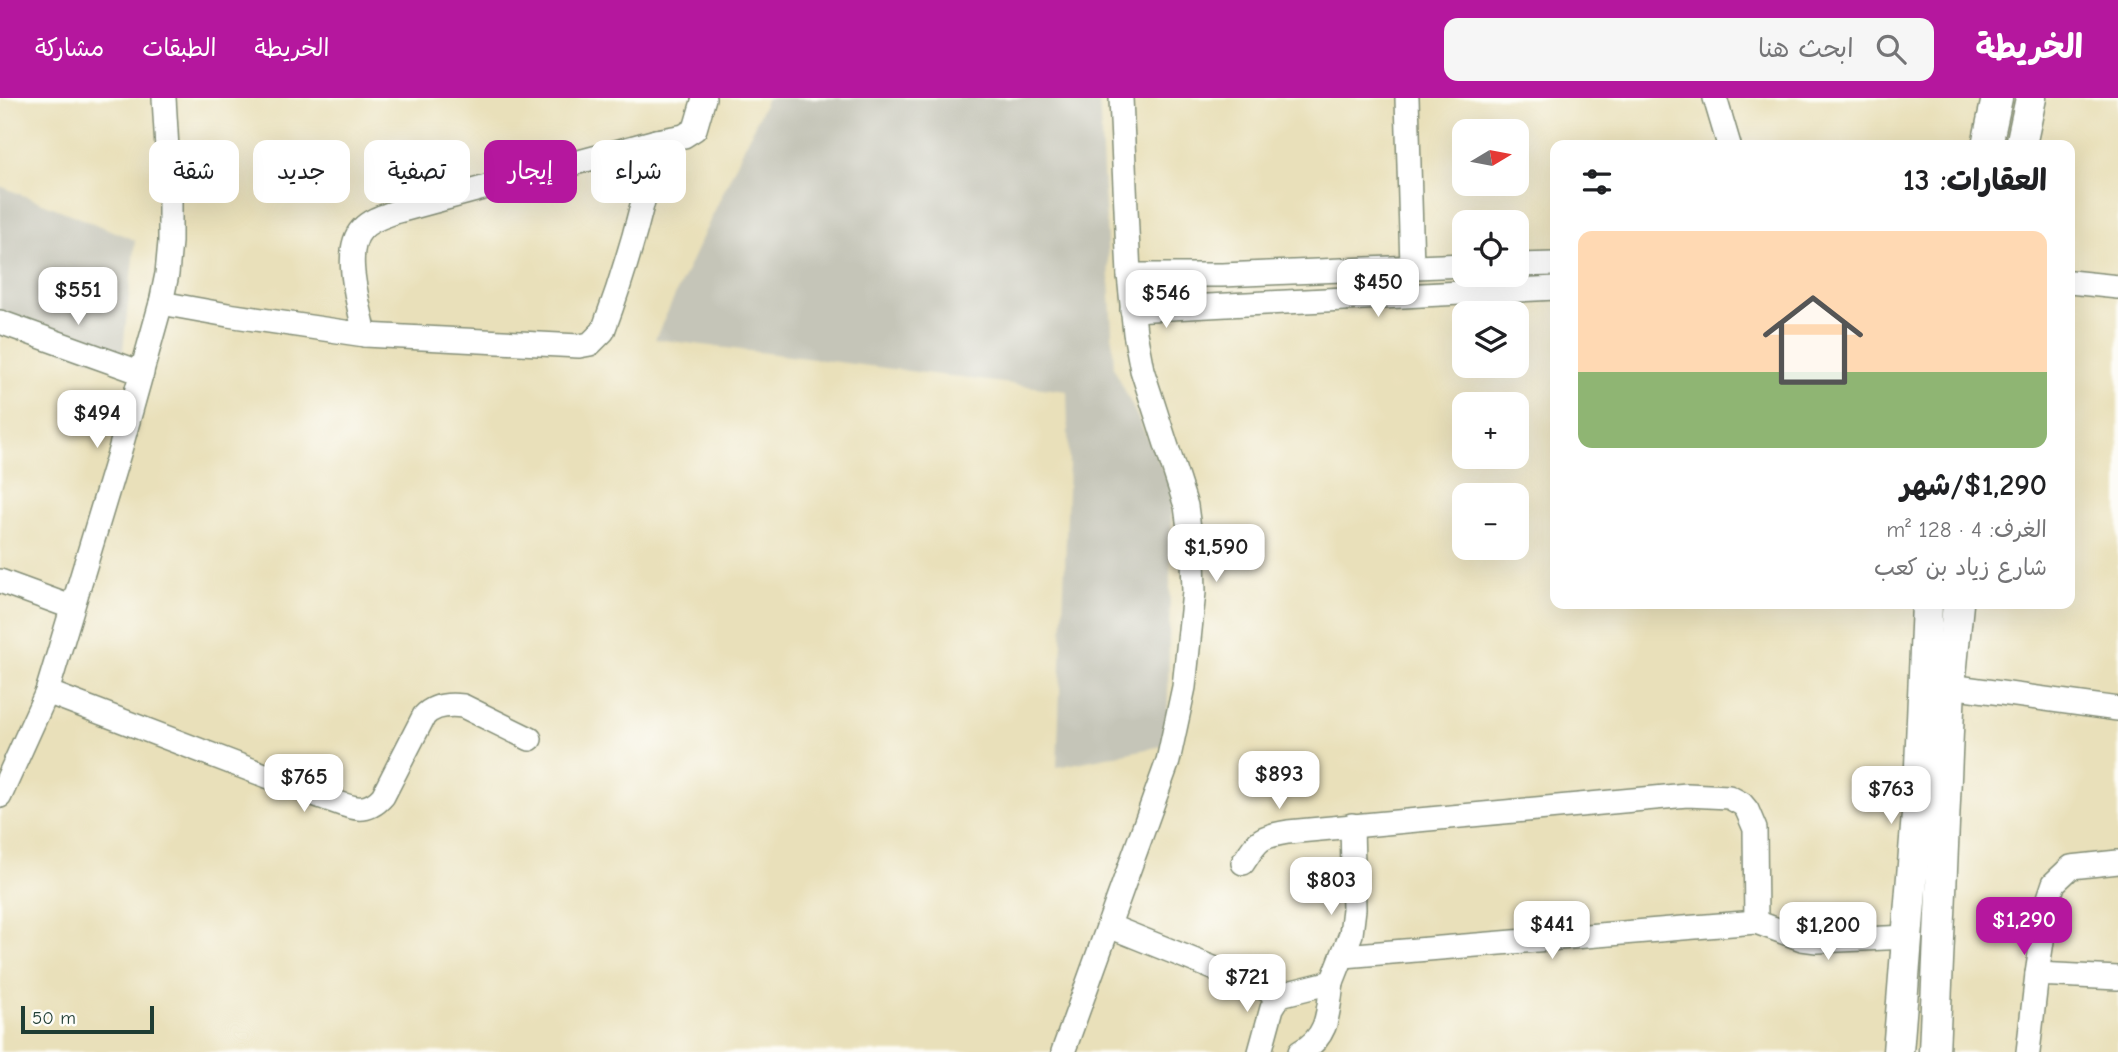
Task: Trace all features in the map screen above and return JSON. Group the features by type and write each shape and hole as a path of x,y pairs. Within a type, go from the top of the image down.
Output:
{"main road":[{"path":"1988,140 1997,98"},
{"path":"2022,140 2031,98"},
{"path":"1898,1052 1919,789 1927,609"},
{"path":"1934,1052 1950,686 1958,609"}],"street":[{"path":"0,796 47,692 161,303 170,242 164,98"},
{"path":"662,140 684,136 695,129 704,98"},
{"path":"1063,1052 1156,796 1173,740 1184,687 1194,592 1193,558 1186,506 1142,370 1132,310 1121,98"},
{"path":"1407,98 1412,266"},
{"path":"1715,98 1728,140"},
{"path":"365,335 352,249 363,227 395,212 591,159"},
{"path":"161,303 365,335 579,346 599,337 606,323 643,203"},
{"path":"1529,265 1550,264"},
{"path":"1129,275 1222,275 1452,265"},
{"path":"2075,283 2118,287"},
{"path":"1132,310 1550,288"},
{"path":"0,322 142,373"},
{"path":"0,581 71,607"},
{"path":"1950,686 2118,709"},
{"path":"47,692 355,808 368,809 383,796 424,716 436,707 463,706 530,739"},
{"path":"1243,863 1265,836 1352,825 1687,795 1729,797 1747,810 1755,829 1756,922"},
{"path":"1315,1049 1327,1017 1332,982 1351,934 1354,908 1352,825"},
{"path":"2028,1052 2048,901 2054,883 2071,866 2118,862"},
{"path":"1344,956 1756,922 1802,939 1817,941 1908,937"},
{"path":"1109,926 1280,995 1332,982"},
{"path":"2037,974 2118,978"},
{"path":"1260,1052 1272,1008 1280,995"}],"shaded area":[{"path":"767,98 1099,98 1114,368 1172,489 1167,745 1057,767 1069,465 1067,391 655,339"},
{"path":"0,186 135,240 121,369 0,331"}]}
